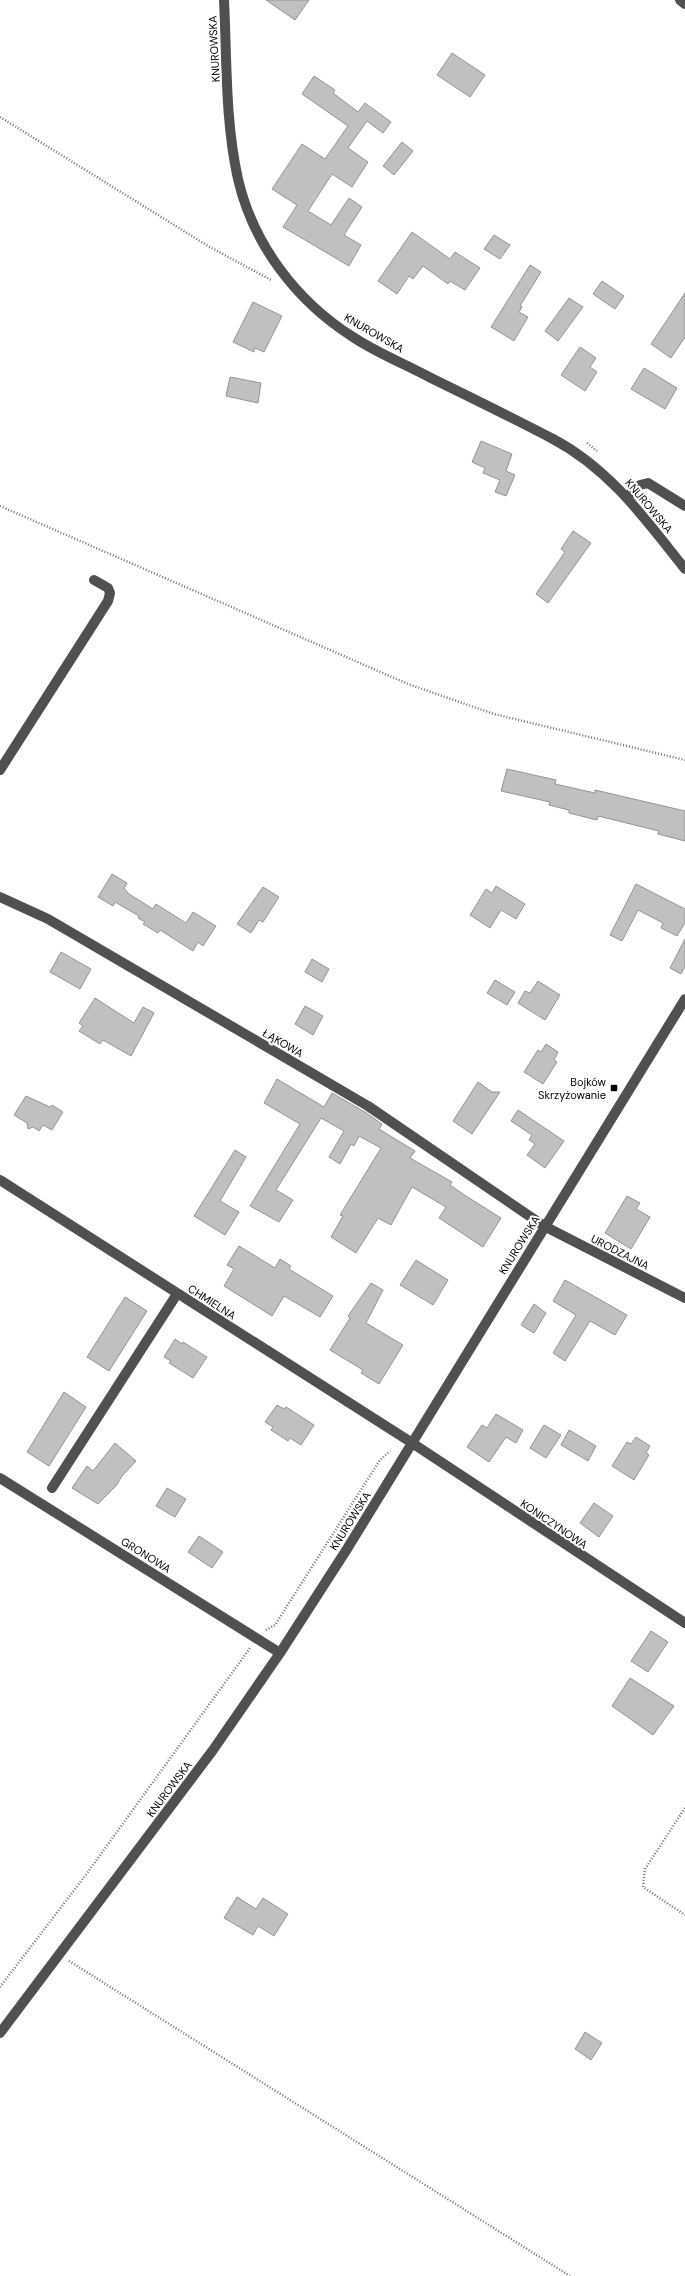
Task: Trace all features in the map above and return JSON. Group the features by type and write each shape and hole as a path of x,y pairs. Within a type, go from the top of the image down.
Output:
{"street":[{"name":"KNUROWSKA","path":"224,0 232,142 238,179 246,204 260,236 290,283 313,306 350,335 566,445 599,470 627,497 682,566"},
{"path":"680,0 685,4"},
{"path":"627,497 640,485 648,484 685,506"},
{"path":"0,770 108,601 110,592 108,588 94,580"},
{"name":"ŁĄKOWA","path":"0,897 48,919 368,1106 544,1226"},
{"name":"KNUROWSKA","path":"0,2033 212,1750 280,1652 685,999"},
{"name":"CHMIELNA","path":"0,1180 411,1443"},
{"name":"URODZAJNA","path":"544,1226 685,1298"},
{"path":"52,1488 177,1294"},
{"name":"KONICZYNOWA","path":"411,1443 685,1623"},
{"name":"GRONOWA","path":"0,1478 280,1652"}],"path":[{"path":"0,117 208,246 273,280"},
{"path":"582,440 598,452"},
{"path":"0,506 408,684 494,714 685,760"},
{"path":"261,1632 275,1625 380,1460"},
{"path":"0,1987 85,1876 253,1643"},
{"path":"685,1808 645,1869 643,1887 685,1915"},
{"path":"60,1954 570,2276"}],"building":[{"path":"266,0 309,0 295,20"},
{"path":"452,53 485,75 470,97 437,75"},
{"path":"314,76 335,90 333,93 358,112 365,103 391,122 383,133 367,121 348,148 368,162 352,187 332,174 308,211 331,225 349,198 362,207 344,235 361,245 349,266 283,227 297,205 272,189 302,144 325,159 348,126 302,94"},
{"path":"402,142 413,151 394,175 383,166"},
{"path":"412,232 450,259 455,252 480,268 465,290 450,281 448,284 423,266 413,279 409,276 397,294 378,281"},
{"path":"494,235 510,245 500,259 484,249"},
{"path":"530,265 541,272 520,306 522,307 519,312 528,317 514,341 491,327"},
{"path":"602,281 624,296 615,309 593,294"},
{"path":"685,293 685,337 671,358 651,344"},
{"path":"569,298 583,307 558,341 545,331"},
{"path":"253,302 282,316 264,352 255,348 254,352 233,342"},
{"path":"580,347 596,358 590,367 597,372 585,391 561,375"},
{"path":"644,368 677,388 665,409 631,389"},
{"path":"230,377 261,383 258,403 226,396"},
{"path":"481,441 512,454 506,471 515,475 506,496 495,492 500,480 483,473 485,468 472,462"},
{"path":"573,531 591,543 548,603 536,594 565,552 561,549"},
{"path":"507,769 556,780 555,784 595,793 595,790 685,811 685,841 658,834 659,831 598,816 597,820 569,813 569,810 549,805 550,802 501,791"},
{"path":"112,874 127,883 124,888 129,894 153,909 156,904 186,923 193,912 216,926 203,946 198,942 193,951 160,930 158,933 143,924 145,922 138,918 139,916 115,902 113,906 98,897"},
{"path":"636,884 685,909 685,923 677,936 661,928 663,923 638,910 622,941 610,935"},
{"path":"496,886 525,904 516,919 501,910 490,928 470,915 486,889 492,893"},
{"path":"263,887 279,897 263,922 259,920 251,933 237,924"},
{"path":"685,939 685,966 681,974 670,968"},
{"path":"61,952 91,969 80,989 50,972"},
{"path":"312,959 329,969 322,982 305,972"},
{"path":"495,980 515,992 507,1005 487,993"},
{"path":"538,981 560,995 545,1020 518,1003 525,991 530,993"},
{"path":"95,998 134,1023 143,1007 154,1013 131,1056 103,1040 100,1044 79,1031 83,1026 79,1023"},
{"path":"305,1006 323,1016 313,1035 295,1024"},
{"path":"546,1044 558,1052 554,1060 557,1062 543,1084 524,1072 538,1050 541,1052"},
{"path":"277,1079 324,1107 332,1093 365,1112 382,1124 379,1129 415,1151 410,1158 452,1182 450,1185 501,1218 483,1247 439,1218 446,1207 412,1187 391,1225 378,1218 356,1253 331,1237 343,1216 340,1215 381,1148 359,1136 354,1146 351,1144 340,1164 329,1157 344,1131 321,1118 276,1190 293,1200 279,1222 250,1206 300,1124 264,1103"},
{"path":"478,1082 492,1092 500,1092 472,1134 453,1121"},
{"path":"26,1096 50,1107 52,1105 63,1112 52,1130 43,1125 39,1131 33,1127 28,1129 27,1123 14,1115"},
{"path":"518,1110 564,1141 545,1168 527,1155 535,1144 529,1140 532,1135 511,1121"},
{"path":"235,1150 246,1157 220,1201 239,1212 225,1235 194,1216"},
{"path":"627,1196 640,1203 636,1209 650,1217 631,1249 605,1233"},
{"path":"239,1246 275,1268 280,1259 291,1266 289,1269 333,1296 320,1317 284,1296 272,1316 224,1286 234,1269 227,1265"},
{"path":"416,1260 448,1280 433,1305 400,1285"},
{"path":"565,1280 627,1315 615,1335 590,1321 565,1361 553,1353 576,1315 553,1301"},
{"path":"371,1283 383,1290 366,1323 403,1345 379,1384 361,1373 363,1370 330,1350 350,1318 348,1316"},
{"path":"125,1297 147,1311 109,1371 87,1357"},
{"path":"534,1304 546,1313 534,1333 521,1325"},
{"path":"175,1339 182,1344 183,1342 207,1357 193,1378 169,1363 171,1361 164,1357"},
{"path":"64,1392 86,1407 49,1466 27,1452"},
{"path":"277,1405 284,1409 286,1407 314,1425 301,1445 290,1438 288,1441 271,1430 273,1427 265,1422"},
{"path":"496,1414 523,1430 516,1443 506,1437 489,1462 467,1447 482,1425 487,1428"},
{"path":"544,1425 561,1435 546,1458 530,1448"},
{"path":"569,1430 596,1446 588,1461 561,1445"},
{"path":"636,1437 650,1446 646,1453 649,1455 634,1480 612,1466 627,1442 631,1444"},
{"path":"115,1443 136,1461 122,1476 116,1486 98,1504 72,1488 87,1466 93,1471"},
{"path":"167,1488 186,1499 175,1517 156,1506"},
{"path":"594,1503 613,1516 599,1537 580,1523"},
{"path":"199,1536 223,1552 212,1568 188,1552"},
{"path":"651,1631 668,1642 648,1672 631,1661"},
{"path":"630,1678 674,1706 653,1735 612,1706"},
{"path":"237,1897 256,1909 263,1898 288,1914 274,1936 258,1926 253,1935 224,1918"},
{"path":"585,2032 602,2043 591,2060 575,2049"}],"place":[{"name":"Bojków Skrzyżowanie","path":"614,1088"}]}
